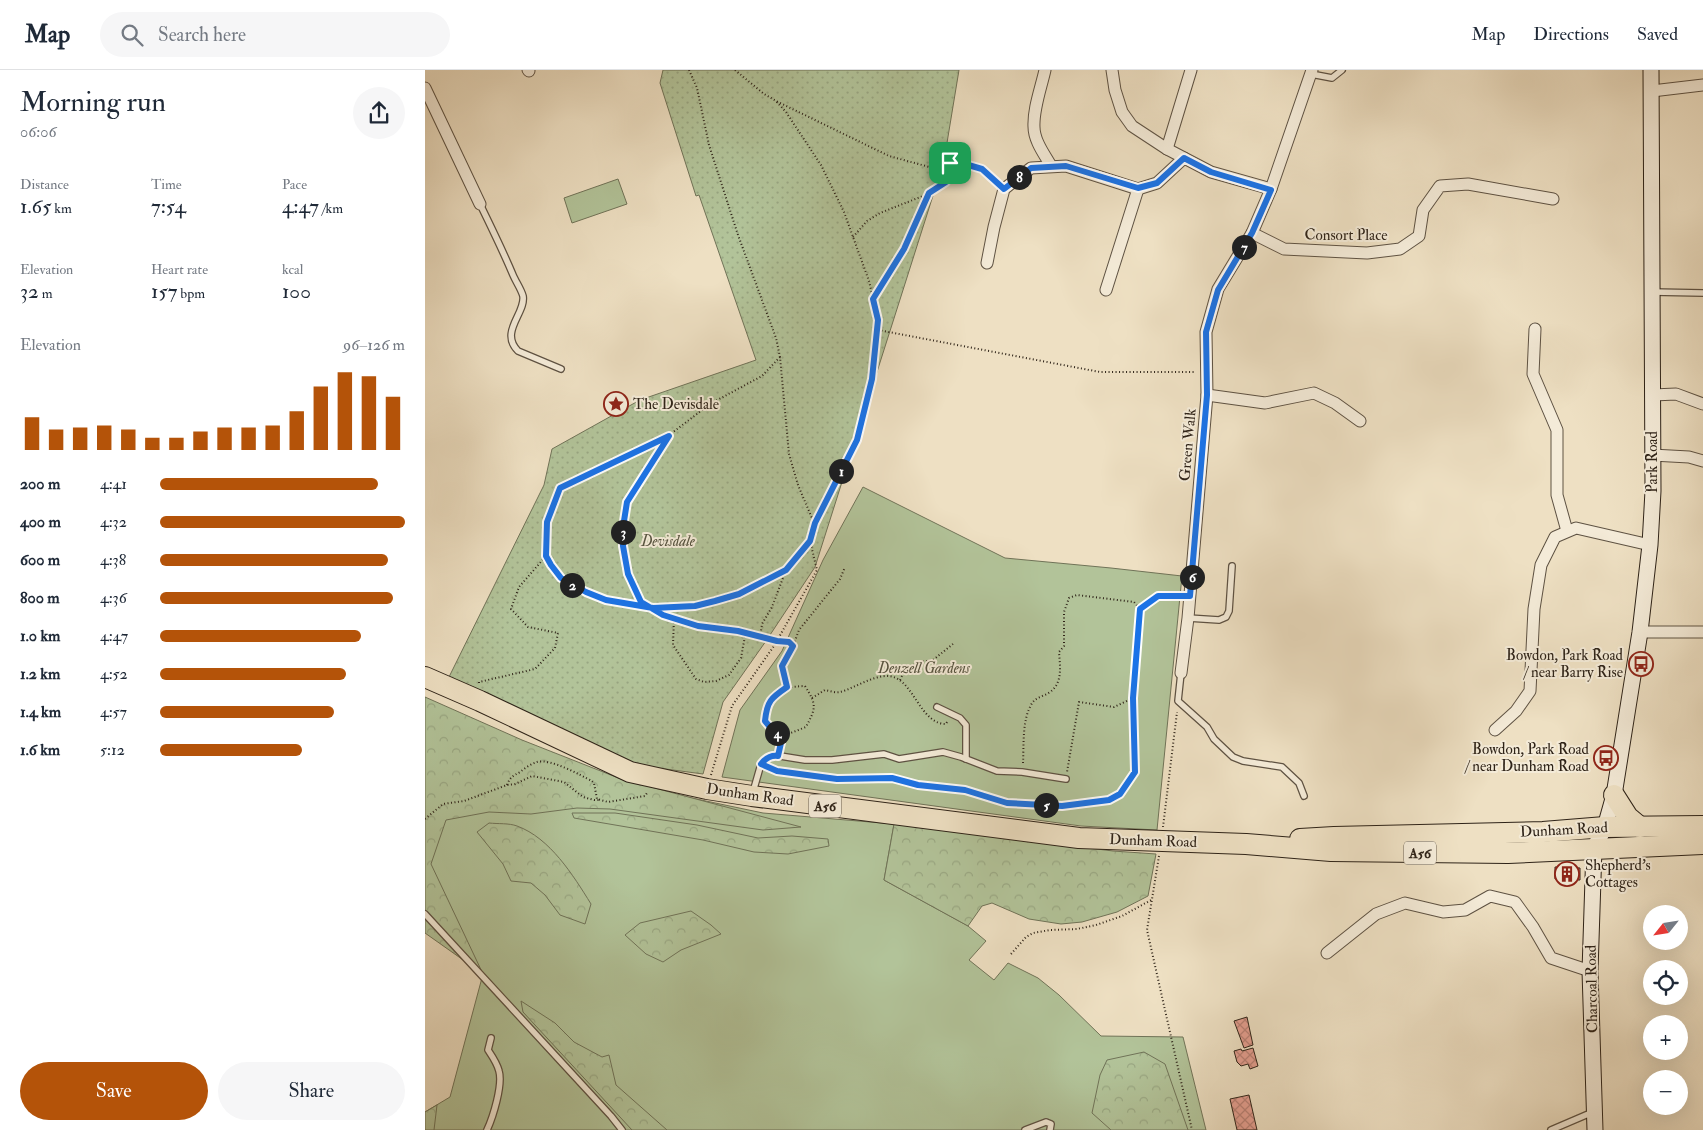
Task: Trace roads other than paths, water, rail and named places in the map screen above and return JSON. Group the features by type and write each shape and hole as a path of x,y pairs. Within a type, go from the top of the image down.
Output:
{"highway":[{"name":"Dunham Road","path":"425,677 630,772 752,796 1079,838 1246,844 1331,852 1508,853 1703,844"},
{"path":"1614,795 1632,820 1640,827"},
{"name":"Dunham Road","path":"1246,844 1334,836 1543,832 1605,827 1703,826"},
{"path":"1605,827 1610,834 1618,838 1650,838 1664,845"},
{"path":"1543,832 1551,838 1585,841 1594,848"}],"main road":[{"name":"Park Road","path":"1594,848 1605,827 1614,795 1640,632 1650,545 1653,491 1651,70"},
{"name":"Charcoal Road","path":"1594,848 1590,971 1595,1130"}],"street":[{"path":"1045,70 1037,101 1034,129 1040,147 1051,166"},
{"path":"1112,70 1115,90 1122,112 1133,126 1167,149 1211,172 1271,190"},
{"path":"1167,149 1191,70"},
{"name":"Green Walk","path":"1181,673 1190,596 1188,563 1207,395 1206,332 1218,290 1252,233 1271,190 1312,72"},
{"path":"1652,92 1703,85"},
{"path":"425,88 480,204"},
{"path":"987,263 1004,189 1031,168 1066,166 1138,188 1157,183 1184,158"},
{"name":"Consort Place","path":"1252,233 1284,249 1367,253 1400,250 1419,236 1423,210 1440,186 1468,184 1553,199"},
{"path":"1106,290 1138,188"},
{"path":"1535,329 1533,374 1557,430 1557,495 1567,532"},
{"path":"1207,395 1265,403 1314,392 1335,403 1360,421"},
{"path":"1653,395 1676,394 1703,404"},
{"path":"1653,455 1689,457 1703,461"},
{"path":"1495,730 1517,712 1530,691 1534,609 1541,565 1555,537 1576,528 1650,545"},
{"path":"1640,632 1703,632"},
{"path":"1327,953 1376,914 1405,903 1443,912 1465,910 1490,896 1515,902 1533,927 1551,958 1590,971"}],"lane":[{"path":"1312,72 1332,78 1342,70"},
{"path":"480,204 523,296 523,306 515,319 511,331 515,348 561,369"},
{"path":"1652,292 1703,292"},
{"path":"1188,618 1219,620 1227,617 1232,566"},
{"name":"Green Walk","path":"1181,673 1178,702 1207,727 1214,739 1233,757 1243,761 1282,766 1299,783 1304,796"},
{"path":"937,707 960,718 966,725 966,759"},
{"path":"752,796 761,764 774,755 805,760 832,760 884,754 899,759 943,752 997,771 1022,772 1065,779"},
{"path":"425,914 622,1130"},
{"path":"487,1130 497,1098 500,1072 488,1050 491,1038"},
{"path":"1551,1130 1595,1111"},
{"path":"1025,1130 1046,1122 1051,1124 1050,1130"}],"place":[{"name":"The Devisdale","path":"616,404"},
{"name":"Bowdon, Park Road / near Barry Rise","path":"1641,664"},
{"name":"Bowdon, Park Road / near Dunham Road","path":"1606,758"},
{"name":"Shepherd's Cottages","path":"1567,874"}],"park label":[{"name":"Devisdale","path":"668,541"},
{"name":"Denzell Gardens","path":"924,668"}]}
